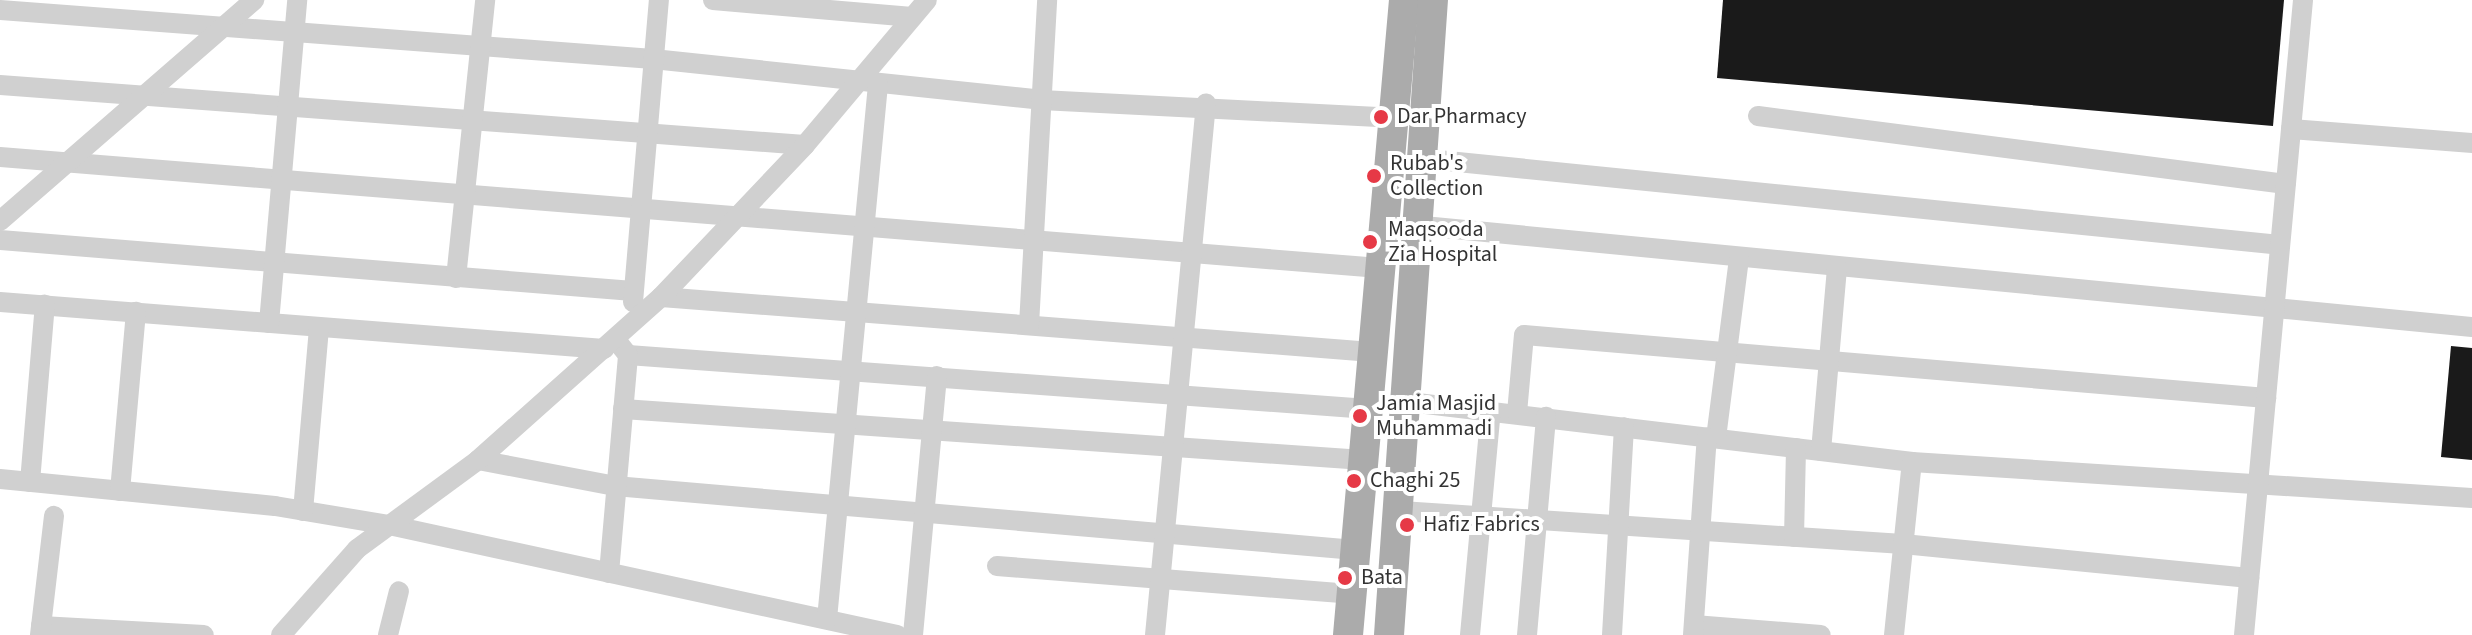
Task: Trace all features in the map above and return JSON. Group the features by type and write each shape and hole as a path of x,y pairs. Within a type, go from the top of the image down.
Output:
{"main road":[{"path":"1348,635 1404,0"},
{"path":"1389,635 1409,402 1413,225 1433,0"}],"street":[{"path":"0,221 254,0"},
{"path":"269,323 297,0"},
{"path":"456,278 477,117 485,0"},
{"path":"633,322 638,211 650,134 659,0"},
{"path":"713,0 912,17"},
{"path":"281,635 357,549 478,460 661,297 805,145 872,81 912,17 927,0"},
{"path":"1029,325 1047,0"},
{"path":"2244,635 2303,0"},
{"path":"0,10 653,59 1041,100 1206,103 1393,118"},
{"path":"827,619 864,228 872,81"},
{"path":"0,85 140,97 477,117 805,145"},
{"path":"1155,635 1170,534 1206,103"},
{"path":"1758,116 2286,184"},
{"path":"2291,129 2472,143"},
{"path":"0,157 638,211 1380,268"},
{"path":"1419,158 2280,245"},
{"path":"1413,225 2274,312 2472,327"},
{"path":"0,240 633,291"},
{"path":"1739,258 1727,352 1711,437 1700,531 1694,630 1821,635"},
{"path":"1821,451 1837,268"},
{"path":"661,297 1372,352"},
{"path":"0,302 319,328 609,344 628,355 1368,409"},
{"path":"30,482 45,305"},
{"path":"120,491 136,312"},
{"path":"303,511 319,328"},
{"path":"1517,413 1524,335 2266,398"},
{"path":"609,573 628,355"},
{"path":"913,635 937,376"},
{"path":"1409,402 1912,462 2258,489 2472,498"},
{"path":"623,409 846,421 1363,460"},
{"path":"1470,635 1491,410"},
{"path":"1527,635 1546,417"},
{"path":"1612,635 1624,427"},
{"path":"1794,537 1796,448"},
{"path":"478,460 615,486 1355,550"},
{"path":"1894,635 1912,462"},
{"path":"0,479 303,511 389,525 897,635"},
{"path":"1401,511 1903,544 2249,578"},
{"path":"54,516 40,630 204,635"},
{"path":"997,566 1351,594"},
{"path":"388,635 399,591"}],"building":[{"path":"1723,0 2284,0 2273,126 1717,78"},
{"path":"2451,346 2472,348 2472,460 2441,457"}],"place":[{"name":"Dar Pharmacy","path":"1381,117"},
{"name":"Rubab's Collection","path":"1374,176"},
{"name":"Maqsooda Zia Hospital","path":"1370,242"},
{"name":"Jamia Masjid Muhammadi","path":"1360,416"},
{"name":"Chaghi 25","path":"1354,481"},
{"name":"Hafiz Fabrics","path":"1407,525"},
{"name":"Bata","path":"1345,578"}]}
